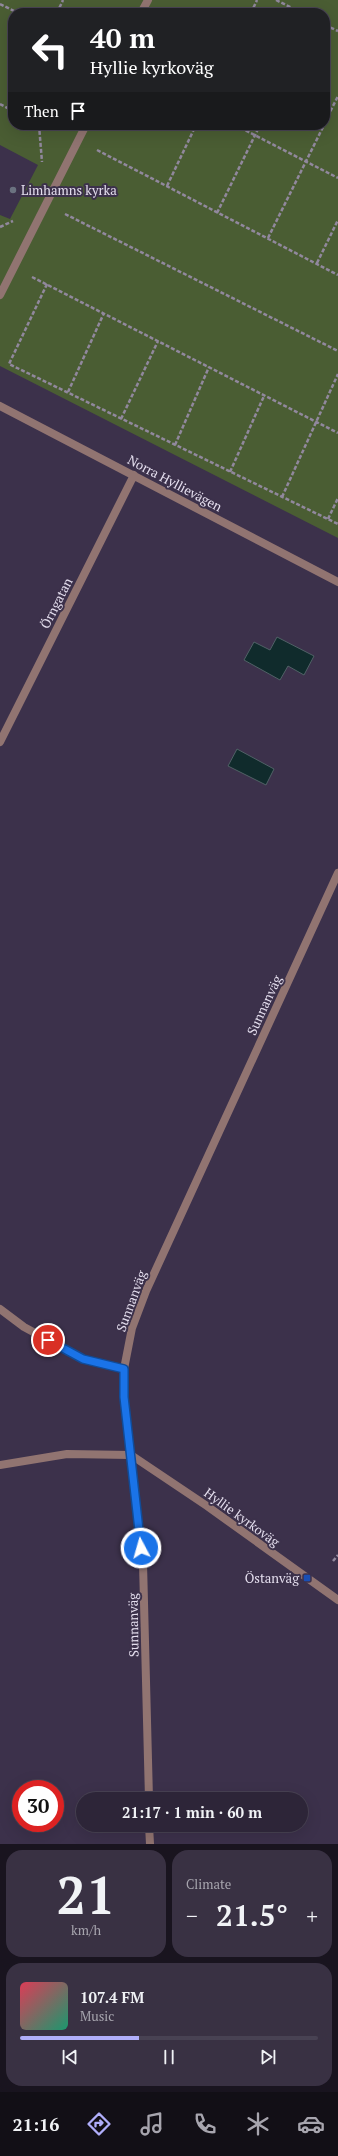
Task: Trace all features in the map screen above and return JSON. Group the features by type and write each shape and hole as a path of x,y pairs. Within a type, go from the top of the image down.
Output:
{"street":[{"path":"0,295 83,130"},
{"name":"Norra Hyllievägen","path":"0,406 338,582"},
{"name":"Örngatan","path":"0,742 134,475"},
{"name":"Sunnanväg","path":"149,1792 143,1563 124,1397 124,1369 132,1328 146,1291 338,873"},
{"path":"0,1309 24,1327 83,1359 124,1369"},
{"path":"0,1465 67,1454 131,1455"},
{"name":"Hyllie kyrkoväg","path":"131,1455 207,1506 338,1600"},
{"path":"149,1832 150,1844"}],"path":[{"path":"0,4 2,0"},
{"path":"276,0 292,8"},
{"path":"330,112 338,96"},
{"path":"167,186 194,130"},
{"path":"245,130 338,178"},
{"path":"217,212 258,130"},
{"path":"268,238 322,130"},
{"path":"78,140 338,274"},
{"path":"46,205 338,351"},
{"path":"317,263 338,220"},
{"path":"14,267 338,433"},
{"path":"47,284 9,364 338,524"},
{"path":"68,392 104,313"},
{"path":"122,419 158,341"},
{"path":"175,445 209,367"},
{"path":"282,497 338,374"},
{"path":"230,472 264,396"},
{"path":"328,519 338,498"},
{"path":"333,1561 338,1555"}],"green space":[{"path":"0,0 338,0 338,538 0,366 0,215 10,219 38,165 0,145"}],"shaded area":[{"path":"277,637 314,656 304,675 288,666 280,680 244,660 254,642 270,650"},
{"path":"237,749 274,769 266,785 228,766"}],"place":[{"name":"Limhamns kyrka","path":"13,190"},
{"name":"Östanväg","path":"307,1578"}],"route":[{"path":"48,1340 83,1359 124,1369 124,1397 141,1548"}]}
